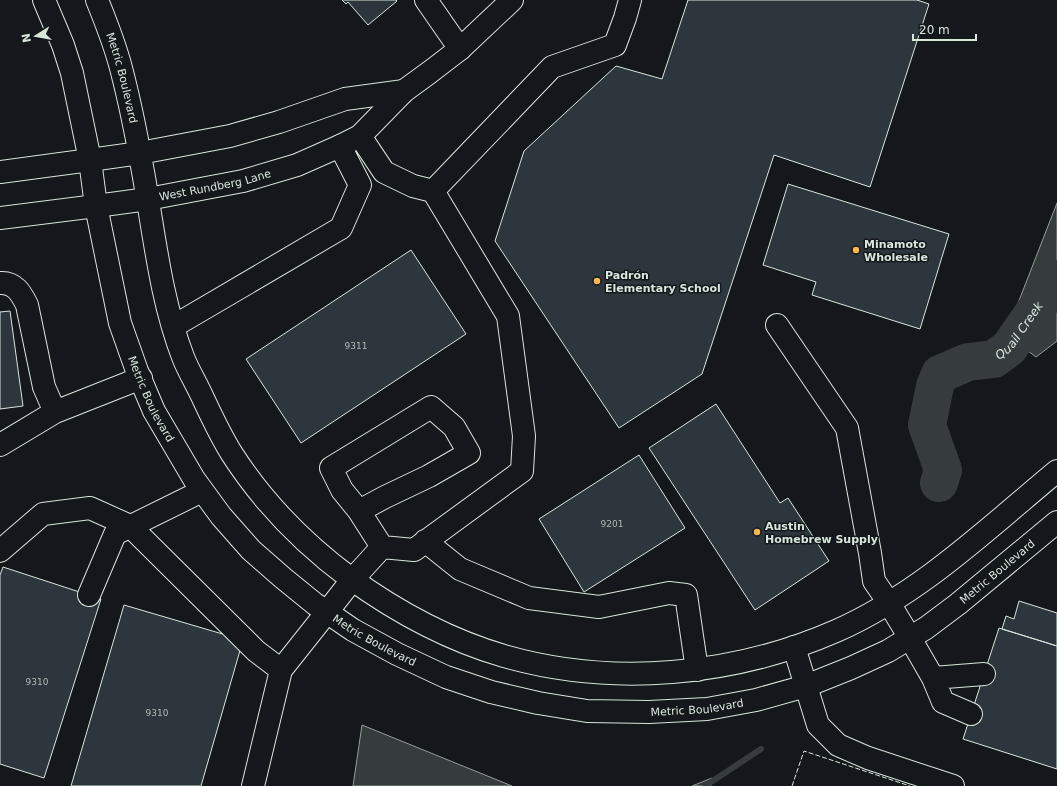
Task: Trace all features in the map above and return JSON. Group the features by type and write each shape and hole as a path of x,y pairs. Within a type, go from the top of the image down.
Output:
{"main road":[{"name":"Metric Boulevard","path":"44,0 63,45 72,73 90,160 96,206 120,323 154,411 173,445 202,491 221,516 252,550 283,578 327,612 353,630 385,647 446,677 491,692 538,703 587,711 649,712 707,709 756,700 806,686 851,668 888,651 910,638 958,604 1057,522"},
{"name":"Metric Boulevard","path":"97,0 112,36 121,67 140,153 159,268 174,326 183,357 214,422 231,453 257,488 284,520 312,547 352,580 377,598 418,621 463,642 506,656 552,666 592,672 648,674 697,670 756,659 794,647 836,631 889,604 938,570 1057,471"},
{"path":"426,0 460,48"},
{"path":"382,547 414,550 522,471 524,436 508,316 433,191 412,186 384,172 360,136 362,116 404,91 430,72 460,48 512,0"},
{"path":"433,191 552,67 615,45 630,0"},
{"path":"0,172 140,153 230,136 279,122 345,99 404,91"},
{"name":"West Rundberg Lane","path":"0,218 148,199 243,180 297,164 360,136"},
{"path":"174,326 341,228 360,185 340,146"},
{"path":"0,284 6,283 15,286 22,294 27,305 44,387 55,412"},
{"path":"777,325 847,428 874,581 933,678 943,702 971,714"},
{"path":"0,445 55,412 141,378"},
{"path":"359,511 385,496 429,476 469,453 454,427 431,407 330,468 342,490 359,511 382,547"},
{"path":"89,596 115,534 202,491"},
{"path":"0,552 43,514 90,508 130,526 256,651 281,670"},
{"path":"425,541 460,569 529,598 600,607 669,593 686,595 697,670"},
{"path":"252,786 281,670 352,580 382,547"},
{"path":"794,647 818,725 838,745 868,758 953,786"},
{"path":"933,678 984,674"}],"water":[{"path":"1057,203 1057,341 1036,357 1006,334"},
{"path":"362,725 512,786 353,786"},
{"path":"712,778 711,786 692,786"}],"building":[{"path":"342,0 397,1 368,25 348,2 346,4"},
{"path":"688,0 917,0 929,4 870,187 774,155 702,374 619,428 495,241 524,151 616,66 662,79"},
{"name":"Minamoto Wholesale","path":"788,184 949,234 920,329 812,295 816,282 763,265"},
{"path":"411,250 466,334 301,443 246,359"},
{"path":"10,311 23,406 0,409 0,312"},
{"name":"Austin Homebrew Supply","path":"716,404 780,503 788,498 829,561 755,610 649,448"},
{"path":"639,455 685,528 584,592 539,519"},
{"path":"3,567 101,599 44,778 0,764 0,575"},
{"path":"1019,601 1057,613 1057,646 1002,629 1006,616 1014,619"},
{"path":"124,605 243,640 201,786 71,786"},
{"path":"999,628 1057,646 1057,769 963,739"}],"waterway":[{"name":"Quail Creek","path":"939,483 943,470 927,425 935,386 940,374 968,362 994,359 1009,348 1057,279"},
{"name":"Quail Creek","path":"705,786 761,749"}],"fence":[{"path":"792,786 804,751 910,786"}],"place":[{"name":"Minamoto Wholesale","path":"856,250"},
{"name":"Padrón Elementary School","path":"597,281"},
{"name":"Austin Homebrew Supply","path":"757,532"}]}
